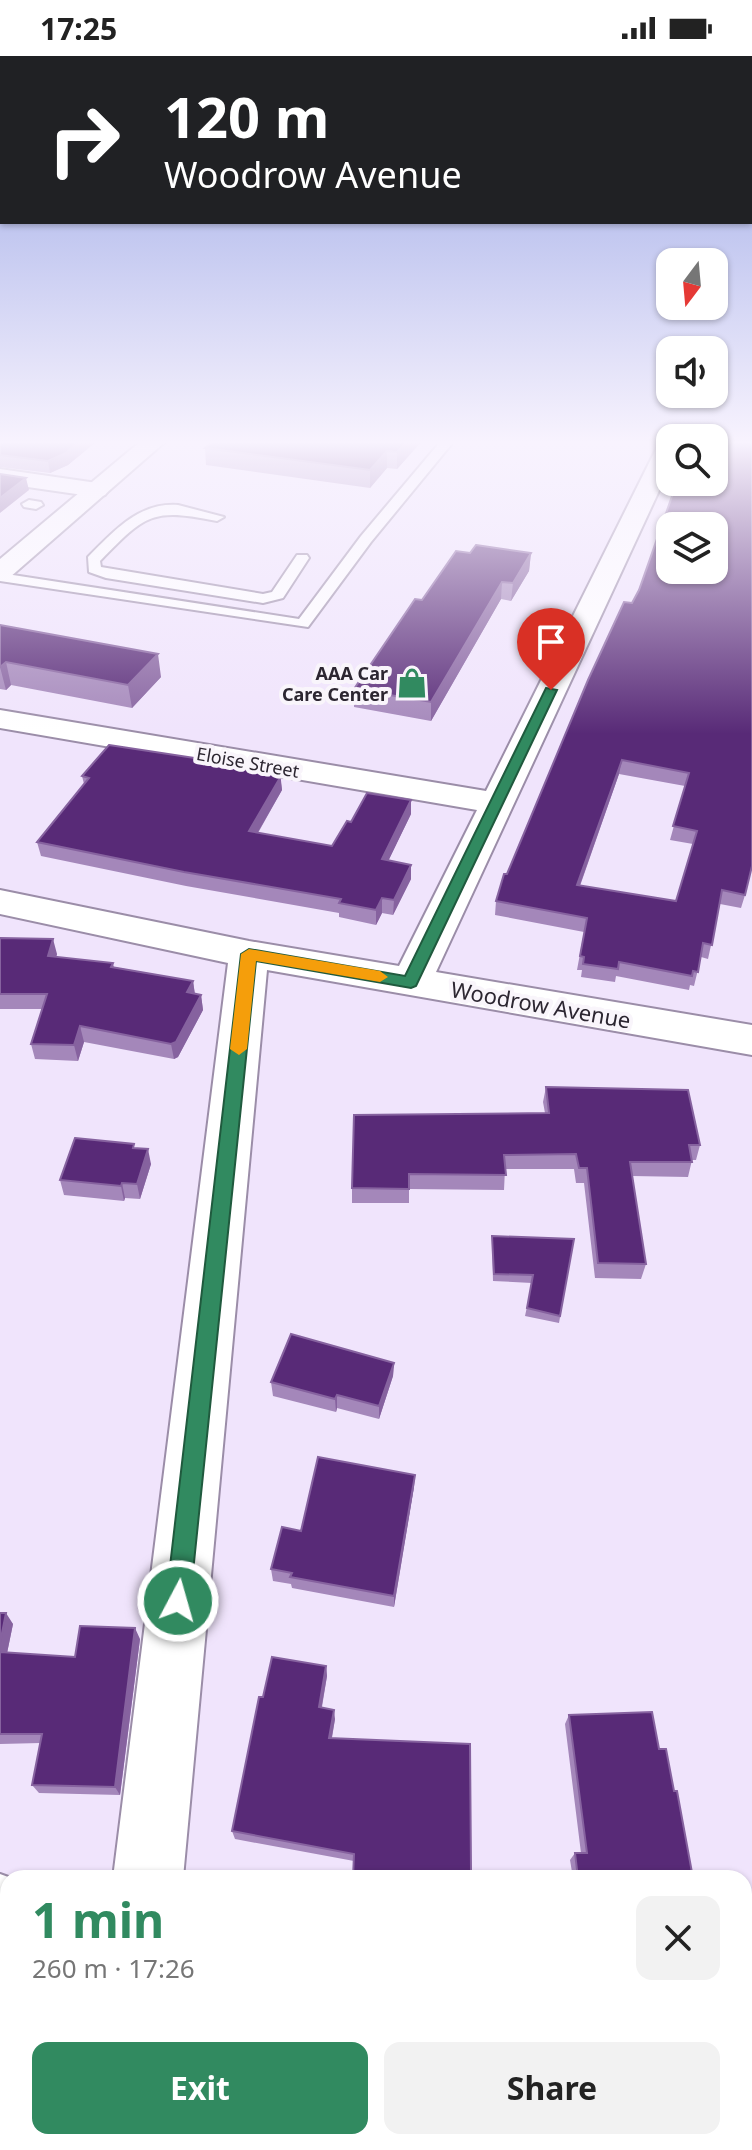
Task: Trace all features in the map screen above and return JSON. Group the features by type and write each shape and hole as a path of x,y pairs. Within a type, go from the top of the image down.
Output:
{"street":[{"path":"0,574 41,539"},
{"path":"411,982 624,539"},
{"name":"Eloise Street","path":"0,719 496,803"},
{"name":"Woodrow Avenue","path":"0,902 249,954 752,1040"},
{"path":"149,1870 249,954"}],"lane":[{"path":"116,539 93,560 94,569 263,599 278,595 302,558"},
{"path":"0,574 303,624 366,539"}],"building":[{"path":"728,539 752,539 752,866 745,895 722,890 712,945 703,943 698,972 693,971 692,976 619,962 618,969 583,964 584,957 580,956 587,918 496,901 504,874 507,874 588,680 624,602 632,603 656,542 656,584 728,584","holes":["622,760 689,773 673,826 697,831 676,901 577,885"]},
{"path":"476,545 531,553 513,583 502,582 431,702 354,689 415,599 422,600 456,551 470,553"},
{"path":"0,625 158,654 128,685 6,662 0,667"},
{"path":"109,745 280,771 277,776 281,776 249,831 332,846 347,821 351,822 367,793 411,800 382,859 411,865 394,900 382,898 376,910 339,903 341,899 37,842 89,778 82,776"},
{"path":"0,938 53,939 48,956 113,963 111,967 193,981 187,992 201,995 176,1042 171,1044 80,1026 74,1045 31,1044 47,994 0,994"},
{"path":"546,1087 688,1090 700,1145 689,1145 692,1162 630,1162 646,1264 598,1263 587,1168 579,1168 576,1154 504,1155 506,1175 409,1174 409,1189 352,1188 354,1115 549,1113"},
{"path":"75,1138 134,1144 133,1148 148,1149 137,1184 122,1183 121,1186 60,1180"},
{"path":"492,1236 574,1239 560,1316 527,1308 533,1275 494,1274"},
{"path":"291,1334 394,1363 379,1406 337,1395 335,1399 271,1382"},
{"path":"318,1457 415,1475 394,1596 290,1577 292,1573 271,1569 282,1527 301,1531"},
{"path":"0,1613 6,1613 0,1643"},
{"path":"80,1626 135,1628 115,1787 32,1785 42,1734 0,1734 0,1652 75,1657"},
{"path":"272,1657 326,1666 319,1707 334,1710 329,1738 470,1744 471,1870 353,1870 354,1854 232,1831 259,1697 263,1697"},
{"path":"652,1712 659,1749 666,1749 674,1791 677,1791 692,1870 577,1870 575,1853 587,1853 569,1715"}],"slow traffic":[{"path":"239,1049 249,954 380,977"}],"place":[{"name":"AAA Car Care Center","path":"412,683"}],"route":[{"path":"178,1601 249,954 411,982 551,690"}]}
